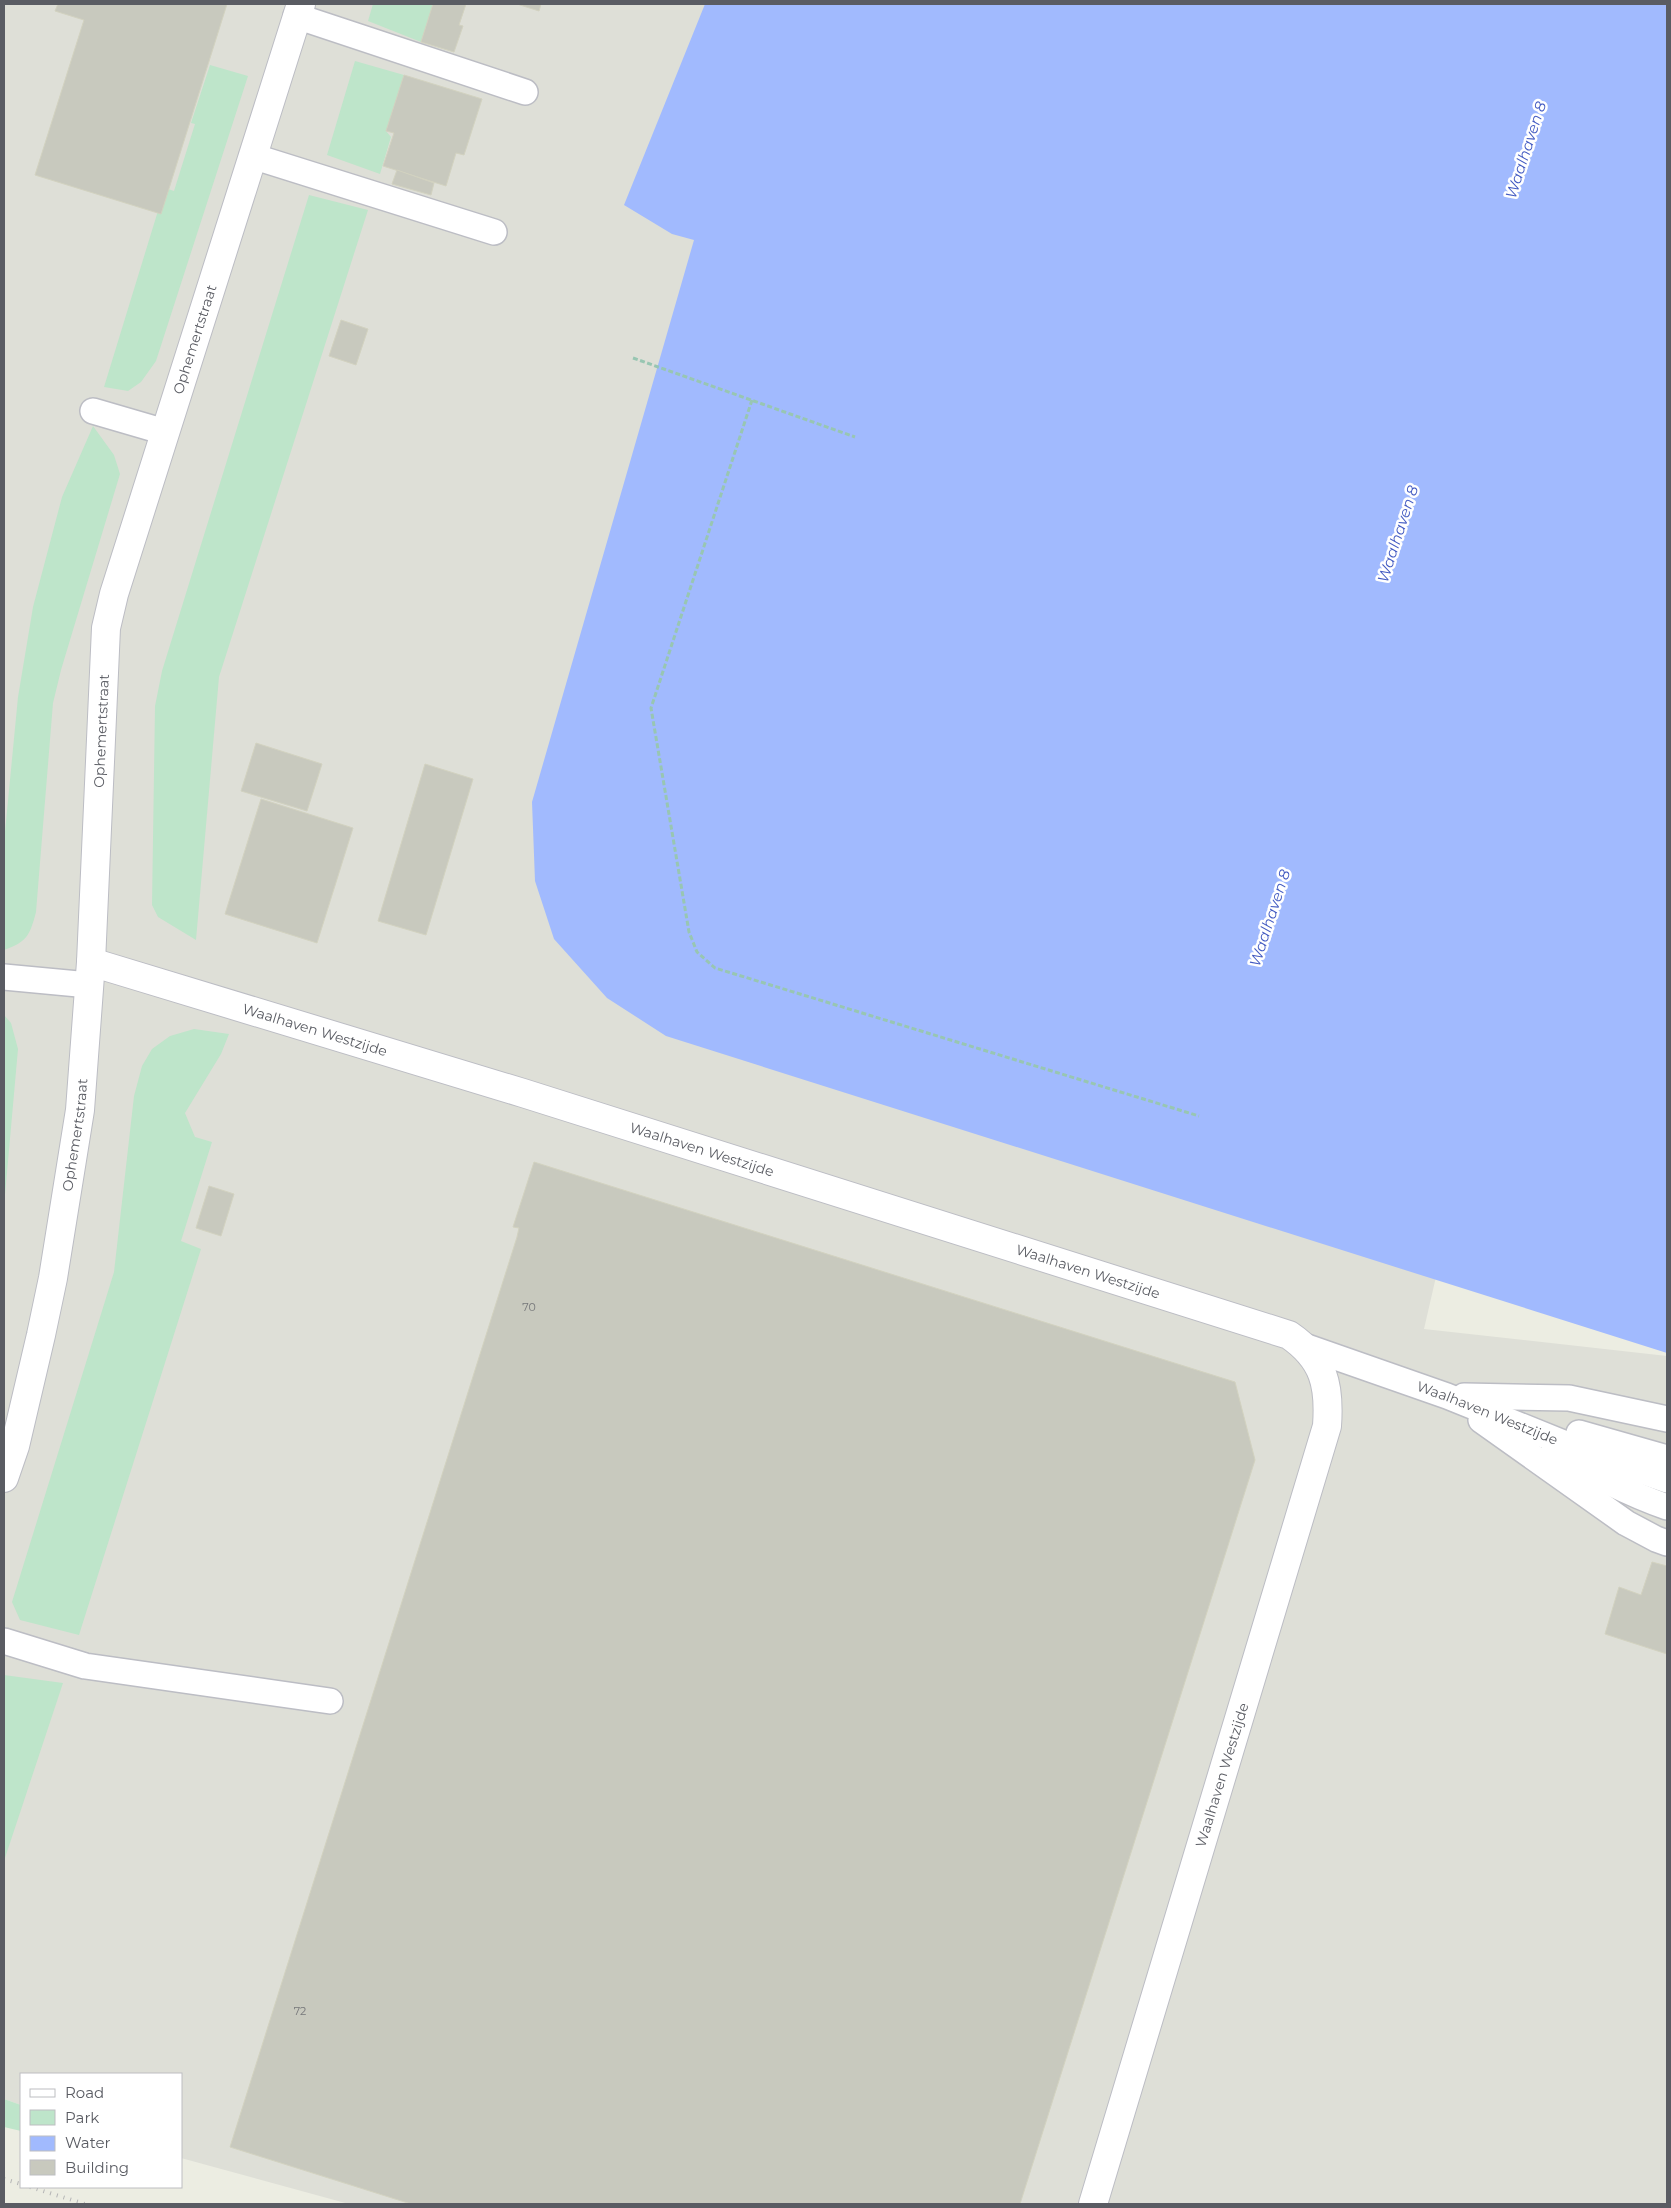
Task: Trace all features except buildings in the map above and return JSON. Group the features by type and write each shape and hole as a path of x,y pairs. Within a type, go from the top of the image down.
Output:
{"street":[{"name":"Ophemertstraat","path":"4,1478 15,1446 29,1391 53,1278 80,1110 90,974 106,628 114,594 298,10"},
{"name":"Waalhaven Westzijde","path":"90,974 523,1093 1289,1335 1307,1347 1322,1372 1329,1401 1327,1426 1093,2204"}],"lane":[{"path":"298,10 525,92"},
{"path":"252,156 494,232"},
{"path":"93,411 165,432"},
{"path":"4,978 90,974"},
{"name":"Waalhaven Westzijde","path":"1307,1347 1447,1396 1571,1446 1667,1480"},
{"path":"1447,1396 1569,1398 1667,1419"},
{"path":"1447,1396 1667,1458"},
{"path":"1447,1396 1603,1480 1667,1507"},
{"path":"1447,1396 1626,1523 1667,1543"},
{"path":"4,1641 85,1666 330,1701"}],"path":[{"path":"634,358 856,437"},
{"path":"752,400 651,708 689,932 697,952 715,968 1199,1116"}],"shaded area":[{"path":"4,4 800,4 1444,1242 1424,1329 1667,1356 1667,2204 349,2204 182,2158 182,2073 20,2073 20,2105 4,2099"}],"green space":[{"path":"373,4 433,4 421,42 368,21"},
{"path":"355,61 404,75 386,131 391,137 380,174 327,155"},
{"path":"210,65 248,76 156,361 141,382 128,391 104,387 165,188 174,191 195,124 191,123"},
{"path":"309,195 368,210 219,677 196,940 158,917 152,905 155,706 162,671"},
{"path":"93,426 114,455 120,474 61,670 53,703 36,912 32,927 23,941 4,950 4,842 18,697 33,607 62,497"},
{"path":"4,1015 11,1023 18,1049 4,1206"},
{"path":"194,1029 229,1034 221,1054 185,1113 195,1137 212,1142 181,1241 201,1249 79,1635 20,1620 12,1602 114,1272 134,1096 142,1066 152,1049 170,1036"},
{"path":"4,1675 63,1683 4,1861"},
{"path":"4,2099 20,2105 20,2131 4,2127"}],"water":[{"name":"Waalhaven 8","path":"705,4 1667,4 1667,1353 666,1036 607,998 554,939 535,881 532,802 694,240 672,234 624,205"}],"railway":[{"path":"4,2179 20,2184"},
{"path":"33,2188 85,2204"}]}
